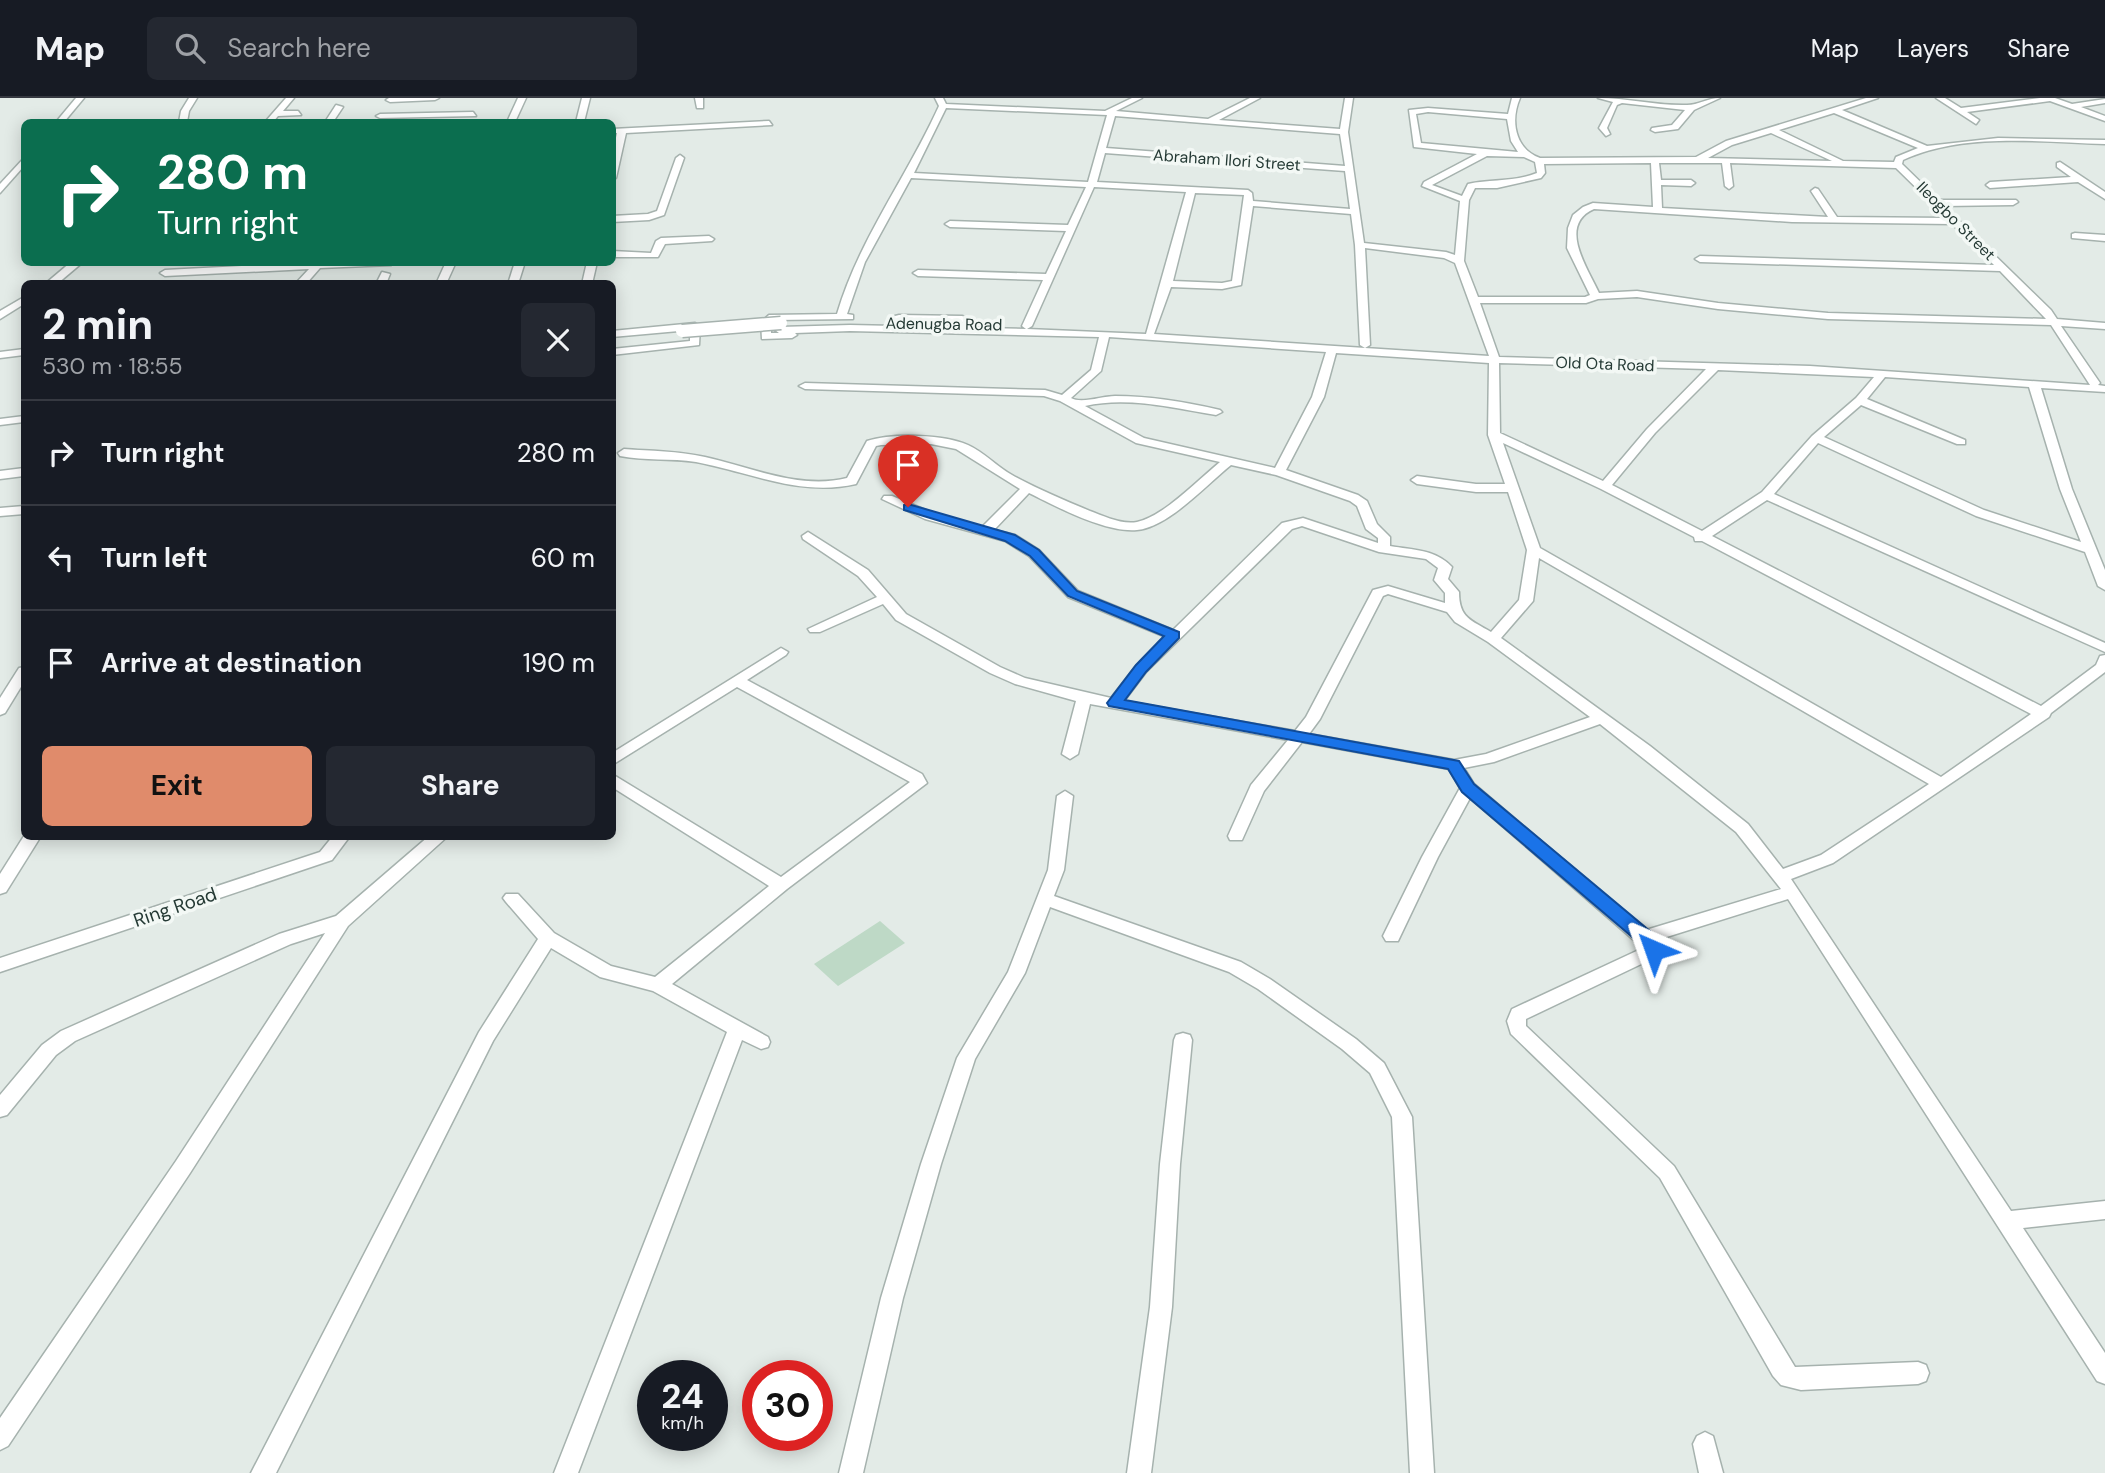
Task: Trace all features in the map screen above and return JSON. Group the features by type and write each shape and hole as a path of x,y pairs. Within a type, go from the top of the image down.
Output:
{"street":[{"path":"62,119 80,98"},
{"path":"184,119 193,98"},
{"path":"272,119 290,98"},
{"path":"377,119 391,99 435,98"},
{"path":"512,119 522,98"},
{"path":"581,119 586,98"},
{"path":"1110,113 1138,98"},
{"path":"1208,122 1256,98"},
{"path":"1516,98 1510,117 1517,144 1525,155"},
{"path":"1602,98 1691,108"},
{"path":"1656,130 1675,127 1691,108 1716,98"},
{"path":"1698,160 1729,143 1874,98"},
{"path":"1940,98 1976,122"},
{"path":"1960,111 2049,98 2105,118"},
{"path":"1345,99 1344,132 1360,245 1365,345"},
{"path":"1606,134 1603,128 1608,116 1614,104 1623,99"},
{"path":"2072,107 2105,101"},
{"path":"841,317 845,298 867,246 911,175 941,102 1344,132"},
{"path":"1067,111 1077,104"},
{"path":"331,119 339,107"},
{"path":"1510,117 1428,110 1412,112 1417,145 1525,155 1539,161 1698,160 1898,164"},
{"path":"1834,110 1925,148"},
{"path":"276,114 298,113"},
{"path":"1027,326 1092,183 1103,150 1110,113"},
{"path":"377,119 473,114"},
{"path":"617,131 769,123"},
{"path":"1774,131 1844,163"},
{"name":"Ileogbo Street","path":"2099,384 2055,323 1898,164 1904,155 1925,148 1972,141 2105,142"},
{"name":"Abraham Ilori Street","path":"1103,150 1351,169"},
{"path":"1465,200 1426,186 1445,172 1463,166 1486,153"},
{"path":"616,219 649,217 661,213 680,158"},
{"path":"1493,639 1526,601 1534,550 1494,435 1494,357 1459,261 1465,200 1471,186 1494,186 1538,176 1541,173 1539,161"},
{"path":"1655,161 1658,210"},
{"path":"1726,162 1730,186"},
{"path":"0,190 21,165"},
{"path":"2060,165 2105,196"},
{"path":"911,175 1248,193 1249,203 1241,241 1237,283 1222,286 1167,284"},
{"path":"1990,185 2079,179"},
{"path":"1655,181 1692,183"},
{"path":"1150,331 1167,284 1191,191"},
{"path":"1815,191 1834,219"},
{"path":"1936,203 2013,202"},
{"path":"1249,203 1354,212"},
{"path":"1596,296 1572,248 1571,228 1574,218 1584,209 1593,206 1685,214 1954,221"},
{"path":"950,223 1073,228"},
{"path":"2075,236 2105,238"},
{"path":"616,254 652,256 661,241 709,239"},
{"path":"1360,245 1446,255 1459,261"},
{"path":"1700,259 2002,268"},
{"path":"55,280 73,266"},
{"path":"160,280 171,266"},
{"path":"165,274 301,266"},
{"path":"304,280 317,266"},
{"path":"918,273 1050,276"},
{"path":"1473,300 1586,300 1596,296 1650,295 1718,306 1828,316 1981,318 2105,326"},
{"path":"0,316 21,302"},
{"path":"773,317 962,319 980,328 960,334 834,334 770,338 765,334 766,322 773,317"},
{"path":"616,336 695,326 695,342 692,344 616,352"},
{"name":"Adenugba Road","path":"682,334 780,326 1106,332"},
{"name":"Adenugba Road","path":"980,328 1027,326 1106,332"},
{"name":"Old Ota Road","path":"1106,332 1150,331 1365,345 1494,357 1817,365 2099,384"},
{"path":"1069,402 1096,371 1106,332"},
{"name":"Old Ota Road","path":"1106,332 1494,357 1883,373 2105,390"},
{"path":"616,337 682,334"},
{"path":"616,344 682,334"},
{"path":"1279,472 1318,397 1332,348"},
{"path":"0,355 21,352"},
{"path":"1605,486 1651,430 1714,368"},
{"path":"1700,538 1766,495 1816,438 1860,400 1883,373"},
{"path":"2034,384 2066,489 2105,586"},
{"path":"805,386 1037,391 1069,402 1140,440 1279,472 1354,498 1363,504 1371,526 1384,537 1384,548"},
{"path":"1069,402 1092,399 1177,405 1216,412"},
{"path":"1860,400 1961,442"},
{"path":"0,416 21,413"},
{"path":"0,422 21,419"},
{"path":"1494,435 1605,486 1700,538 2043,714"},
{"path":"1816,438 1980,513 2090,549"},
{"path":"624,453 704,460 753,475 816,484 836,484 852,481 871,444 880,441 944,442 968,450 993,470 1027,488 1125,527 1135,527 1171,507 1228,461"},
{"path":"0,475 21,472"},
{"path":"1417,480 1476,488 1511,488"},
{"path":"985,531 1027,488"},
{"path":"1766,495 2105,648"},
{"path":"888,499 929,516 1010,538 1034,553 1073,593 1174,635"},
{"path":"0,512 21,510"},
{"path":"1115,703 1141,668 1295,522 1303,522 1384,548 1430,556 1445,567 1441,580 1452,592 1452,609"},
{"path":"808,536 863,573 901,617 995,670 1020,681 1084,698 1298,737 1351,744 1426,762 1454,765 1489,758 1599,719"},
{"path":"1534,550 1941,784"},
{"path":"1236,836 1257,789 1313,719 1378,593 1388,590 1452,609 1460,619 1493,639 1645,750 1742,828 1792,892 2105,1373"},
{"path":"815,629 884,599"},
{"path":"616,757 781,652"},
{"path":"1780,877 1827,859 2043,714 2104,665"},
{"path":"3,702 21,675"},
{"path":"658,985 781,885 919,783 916,778 738,681"},
{"path":"1070,754 1084,698"},
{"path":"1454,765 1468,788 1644,937 1654,950 1519,1014 1516,1021 1518,1029 1667,1172 1781,1368 1789,1377 1801,1379 1918,1373"},
{"path":"616,782 781,885"},
{"path":"1392,936 1430,857 1468,788"},
{"path":"851,1473 892,1298 931,1164 967,1058 1016,973 1056,870 1065,796"},
{"path":"0,888 30,840"},
{"name":"Ring Road","path":"0,965 326,856 339,840"},
{"path":"0,1438 175,1179 342,921 435,840"},
{"path":"1644,937 1792,892"},
{"path":"512,898 548,938 606,972 658,985 761,1042"},
{"path":"1045,899 1235,967 1328,1029 1377,1068 1402,1117 1422,1473"},
{"path":"0,1109 49,1050 68,1036 285,939 342,921"},
{"path":"263,1473 486,1037 548,938"},
{"path":"566,1473 737,1029"},
{"path":"1139,1473 1161,1307 1170,1164 1182,1040"},
{"path":"2007,1221 2105,1210"},
{"path":"1705,1444 1710,1473"}],"green space":[{"path":"880,921 905,943 838,986 814,964"}],"route":[{"path":"908,507 929,516 1010,538 1034,553 1073,593 1174,635 1141,668 1115,703 1298,737 1351,744 1426,762 1454,765 1468,788 1644,937 1654,950"}]}
